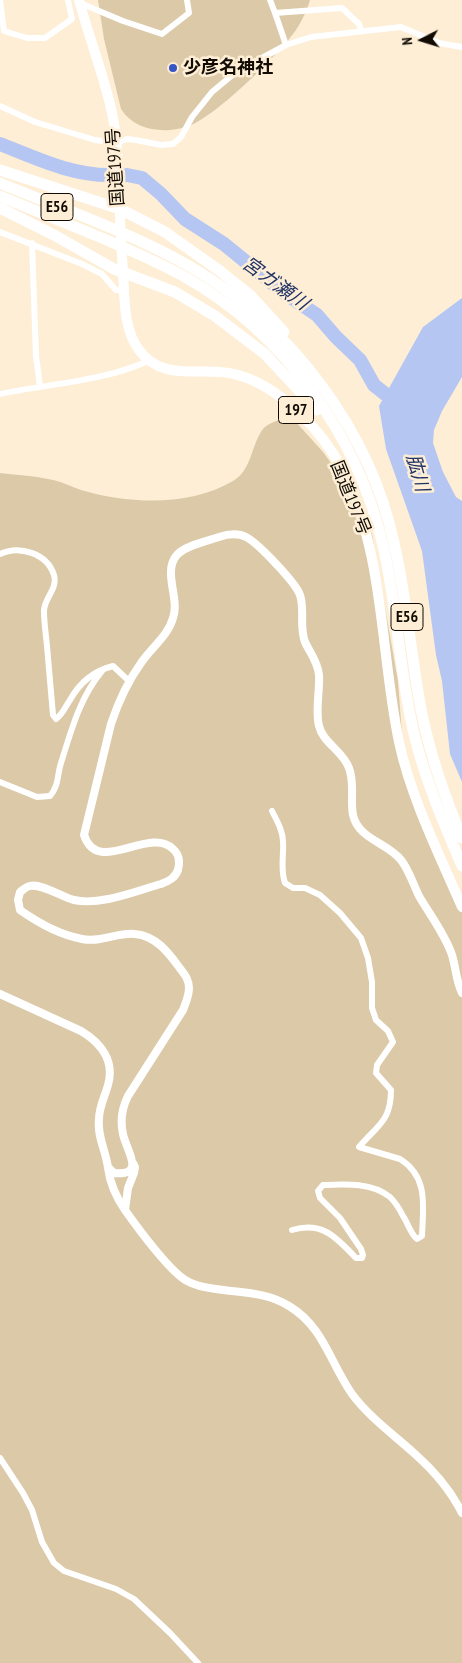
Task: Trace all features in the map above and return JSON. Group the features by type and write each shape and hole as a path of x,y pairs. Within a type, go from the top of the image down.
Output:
{"highway":[{"name":"国道197号","path":"80,1 112,113 116,143 126,322 131,336 140,352 162,367 179,372 230,373 250,378 269,389 295,409 319,434 342,470 359,511 374,566 384,626 390,691 400,744 416,798 462,907"},
{"path":"0,170 120,209 165,232 250,295 302,352 333,403"},
{"name":"E56","path":"0,183 132,238 191,267 241,302 261,319 289,346 333,403 366,462 386,511 402,582 414,670 426,734 436,770 462,838"},
{"name":"E56","path":"0,196 131,250 178,273 211,293 254,328 301,376 337,430 365,488 383,546 415,737 437,806 462,866"},
{"path":"0,208 123,273 175,292 215,316 264,354 316,409 350,454"}],"street":[{"path":"0,0 4,31 28,38 45,38 72,20 68,0"},
{"path":"80,1 124,21 162,34 189,13 187,0"},
{"path":"270,0 286,45"},
{"path":"275,13 342,8 359,24 361,30"},
{"path":"0,106 44,124 95,140 116,143 127,139 161,145 173,144 181,137 192,118 212,92 236,72 286,45 311,37 401,26 439,43 462,47"},
{"path":"0,232 82,264 102,274 116,290 124,291"},
{"path":"32,243 36,356 40,386"},
{"path":"0,394 90,379 138,366 150,360"},
{"path":"125,1210 128,1188 135,1167 123,1135 123,1108 128,1096 183,1010 188,998 189,987 187,978 169,952 149,937 134,933 100,940 85,940 70,936 20,910 18,900 20,892 29,886 36,886 73,900 86,902 100,900 161,884 170,880 176,874 180,864 177,852 168,844 155,842 102,852 93,849 84,835 111,724 140,664 170,627 174,617 175,607 171,564 182,550 225,535 237,534 246,537 254,542 293,582 299,591 302,601 302,630 319,674 319,727 323,736 343,758 348,767 351,777 353,815 358,826 365,834 391,850 402,861 419,895 448,944 457,982 462,993"},
{"path":"0,554 7,551 22,550 36,555 49,566 53,573 55,583 44,610 53,715 56,720 62,715 70,698 88,676 113,666 130,682"},
{"path":"0,782 37,797 50,796 56,785 60,766 77,715 94,681 104,668"},
{"path":"272,811 279,825 283,841 282,875 285,883 293,888 305,888 320,895 340,913 361,938 368,958 372,982 372,1008 376,1020 388,1032 393,1042 377,1065 376,1073 391,1090 391,1102 386,1119 359,1147 400,1159 413,1169 421,1186 424,1206 422,1236 418,1239 414,1236 405,1218 391,1198 380,1191 346,1183 323,1184 318,1191 320,1198 340,1218 361,1249 362,1258 356,1258 328,1232 314,1227 292,1230"},
{"path":"0,994 82,1031 93,1038 103,1049 108,1059 110,1072 109,1084 100,1112 99,1131 108,1174 117,1198 125,1210 173,1269 186,1281 214,1289 254,1293 273,1298 290,1306 304,1317 316,1329 340,1376 364,1409 417,1456 442,1484 462,1512"},
{"path":"108,1167 114,1172 123,1173 130,1169 133,1163"},
{"path":"0,1458 23,1492 32,1510 44,1547 54,1562 64,1571 116,1589 134,1598 198,1663"}],"shaded area":[{"path":"98,0 310,0 303,18 284,45 227,100 198,122 177,129 159,130 133,122 121,109 104,39"},
{"path":"283,418 295,421 323,452 361,509 372,534 398,681 403,748 410,773 462,908 462,1663 0,1663 0,473 53,480 81,490 119,498 158,501 178,499 216,489 233,481 248,464 263,429"}],"water":[{"name":"肱川","path":"462,298 462,377 442,411 434,430 433,443 443,472 456,497 462,501 462,782 450,754 442,681 436,655 422,551 386,449 379,406 423,327"}],"waterway":[{"name":"宮ガ瀬川","path":"0,144 68,169 97,175 112,175"},
{"name":"宮ガ瀬川","path":"127,175 142,178 161,194 185,219 224,244 283,292 317,315 360,360 374,385 399,405"}],"place":[{"name":"少彦名神社","path":"173,68"}]}
